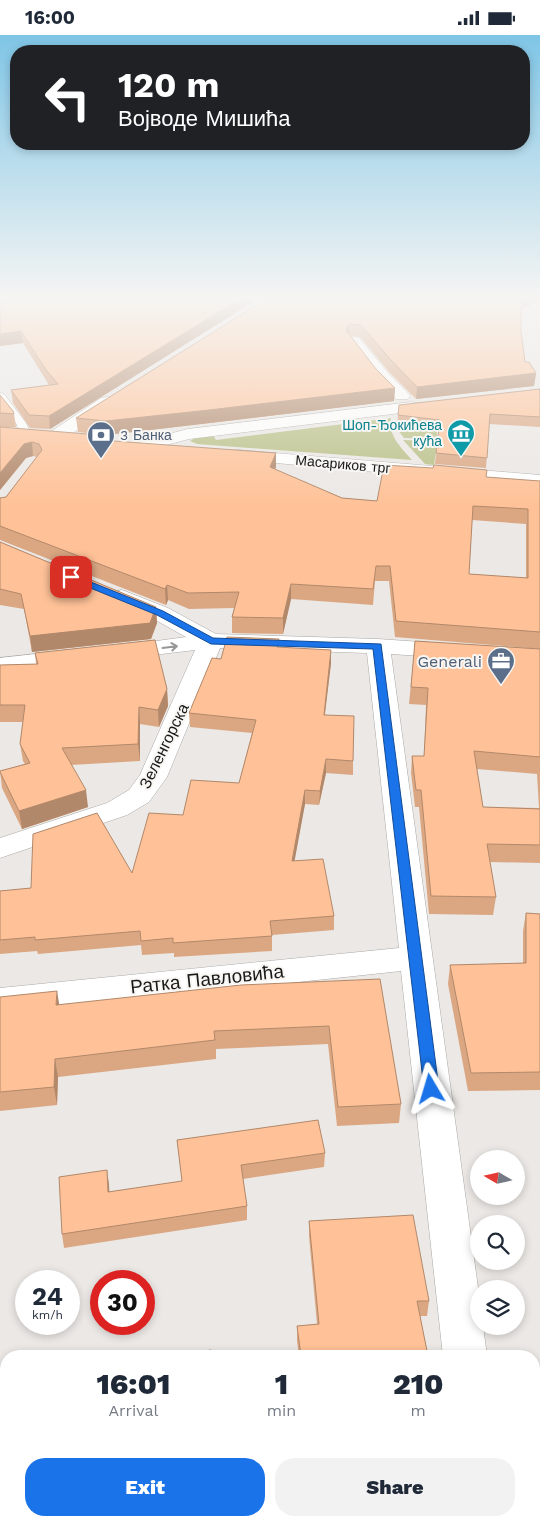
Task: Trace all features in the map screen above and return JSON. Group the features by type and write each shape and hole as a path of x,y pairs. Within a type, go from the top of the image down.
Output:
{"street":[{"path":"147,445 188,434 229,427 411,407 374,366"},
{"path":"55,437 120,394"},
{"path":"4,433 83,439"},
{"path":"129,443 194,451"},
{"name":"Масариков трг","path":"223,454 540,481"},
{"path":"107,591 160,613 211,641"},
{"path":"0,665 211,641 378,646 473,653"},
{"name":"Зеленгорска","path":"0,848 117,809 140,796 153,777 211,641"},
{"path":"378,646 464,1350"},
{"name":"Ратка Павловића","path":"0,1001 415,957"}],"lane":[{"path":"0,396 21,423 25,434"}],"green space":[{"path":"391,418 393,436 412,460 197,444 190,441 212,434 216,440"},
{"path":"397,429 437,431 437,439 404,438"},
{"path":"403,440 438,441 434,465 425,464"}],"building":[{"path":"43,366 131,366 49,416 29,415 11,390 58,384"},
{"path":"160,366 373,366 395,388 106,421 76,418"},
{"path":"396,366 531,366 536,373 417,387"},
{"path":"540,389 540,417 490,414 487,458 436,453 440,420 398,415 399,405"},
{"path":"0,395 13,411 14,414 0,413"},
{"path":"0,427 100,435 100,440 276,453 270,467 342,498 377,501 384,465 433,468 434,465 487,470 486,477 540,481 540,632 396,621 390,566 376,566 373,589 291,584 283,618 232,617 239,592 188,593 167,585 165,589 0,526 0,498 6,497 42,450 39,444 32,442 24,444 0,473","holes":["473,506 528,509 528,578 469,574"]},
{"path":"0,542 156,607 150,623 30,636 21,594 0,589"},
{"path":"227,637 279,639 277,647 331,650 324,715 354,716 353,761 326,759 320,791 305,790 292,861 323,859 334,916 270,921 272,936 173,943 173,938 141,941 140,931 35,940 35,937 0,940 0,891 31,888 33,834 97,813 132,873 149,813 183,815 191,780 239,783 256,720 189,713 212,658 221,659"},
{"path":"155,640 167,689 158,710 139,707 138,744 62,748 86,790 19,811 0,771 30,763 20,744 25,705 0,705 0,665 38,664 35,653"},
{"path":"415,641 540,649 540,757 474,751 483,807 540,809 540,845 487,844 496,897 431,896 421,790 416,790 412,756 424,756 428,688 411,687"},
{"path":"526,913 540,914 540,1072 471,1073 450,965 526,963"},
{"path":"380,979 401,1104 338,1107 329,1026 214,1031 215,1040 55,1059 54,1087 0,1092 0,997 57,991 56,1005 241,985"},
{"path":"318,1120 325,1153 241,1165 247,1206 62,1234 59,1177 107,1170 108,1192 182,1181 177,1140"},
{"path":"413,1215 429,1301 417,1301 427,1350 300,1350 297,1326 319,1324 309,1221"}],"place":[{"name":"Шоп-Ђокићева кућа","path":"461,457"},
{"name":"3 Банка","path":"101,459"},
{"name":"Generali","path":"501,685"}],"route":[{"path":"71,577 160,613 211,641 378,646 431,1089"}]}
